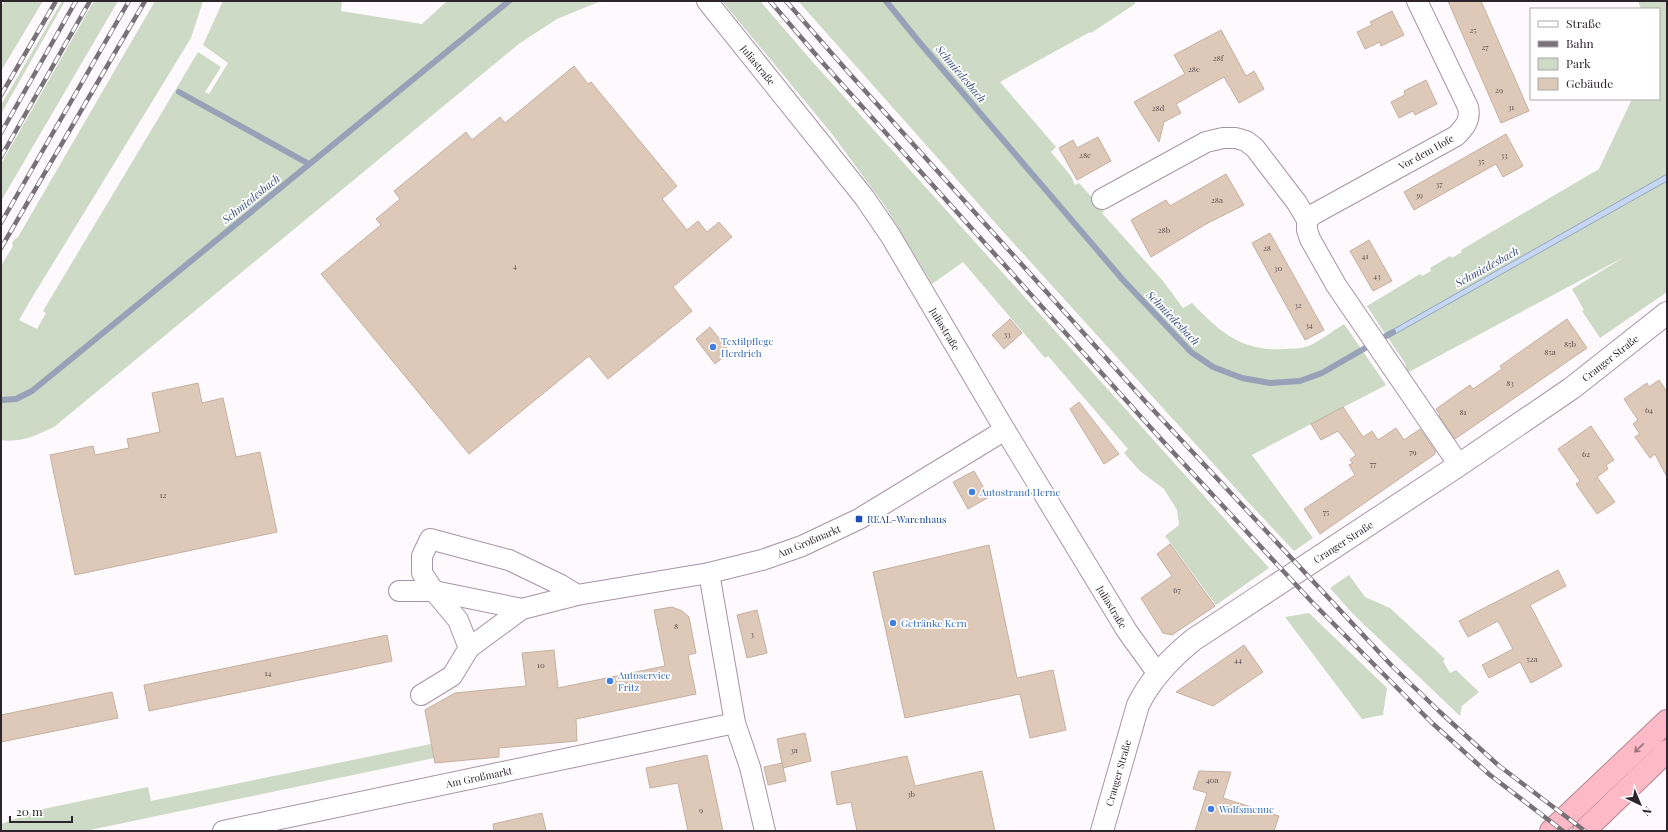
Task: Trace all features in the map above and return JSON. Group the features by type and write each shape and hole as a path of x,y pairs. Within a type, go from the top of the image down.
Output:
{"highway":[{"path":"1551,831 1667,721"},
{"path":"1584,831 1667,751"}],"street":[{"name":"Juliastraße","path":"708,1 864,197 890,235 1005,430 1134,643 1158,674"},
{"name":"Vor dem Hofe","path":"1307,220 1314,214 1456,136 1467,124 1469,119 1468,107 1417,1"},
{"path":"1102,199 1206,142 1222,138 1236,138 1246,141 1255,148 1297,203 1307,220 1307,230 1310,239 1336,285 1459,465"},
{"name":"Cranger Straße","path":"1102,831 1135,715 1145,690 1169,661 1193,640 1459,465 1572,388 1667,313"},
{"name":"Am Großmarkt","path":"421,695 452,676 469,648 522,609 577,595 709,573 762,560 802,546 859,518 1005,430"},
{"path":"469,648 458,620 422,573 422,556 430,539 509,560 562,585 577,595"},
{"path":"709,573 735,723 750,767 764,831"},
{"name":"Am Großmarkt","path":"398,591 434,590 522,609"},
{"name":"Am Großmarkt","path":"222,831 735,723"}],"green space":[{"path":"5,1 43,1 1,71 1,7"},
{"path":"62,1 65,1 1,114 1,105"},
{"path":"94,1 118,1 1,201 1,164"},
{"path":"155,1 203,1 191,38 19,320 37,329 46,313 43,311 198,52 221,67 205,92 209,94 228,63 203,45 223,1 342,1 341,11 422,24 447,1 601,1 557,19 520,43 54,427 22,439 8,441 1,440 1,266 13,246 12,242 18,237"},
{"path":"722,1 760,1 818,68 1269,568 1216,605 1165,536 1179,525 1177,510 1164,489 1140,471 1124,453 1128,449 1048,356 1045,358 963,262 932,284 885,206 832,134"},
{"path":"798,1 1135,1 1135,4 1091,33 1090,32 1000,82 1056,147 1051,152 1071,176 1075,185 1079,183 1104,211 1102,213 1163,281 1183,308 1192,303 1223,332 1233,338 1245,344 1271,349 1303,348 1309,346 1344,324 1349,331 1386,385 1252,455 1313,538 1294,551 1293,550 1007,236"},
{"path":"1638,1 1667,1 1667,174 1385,334 1367,306 1420,274 1422,276 1431,271 1430,268 1450,256 1452,258 1462,252 1461,250 1599,169 1632,100 1660,100 1660,8 1641,8"},
{"path":"1667,181 1667,292 1600,338 1582,311 1584,310 1572,289 1626,256 1407,373 1405,363 1388,338"},
{"path":"1349,575 1365,597 1390,608 1445,659 1443,661 1450,673 1456,670 1479,692 1462,706 1460,716 1353,614 1330,588"},
{"path":"1309,613 1387,688 1383,715 1362,719 1285,617"},
{"path":"431,744 434,758 85,831 1,831 1,824 43,809 148,787 151,801"}],"water":[{"path":"1667,174 1667,181 1388,338 1385,334"}],"building":[{"path":"1448,1 1481,1 1529,111 1501,123"},
{"path":"1392,11 1404,35 1381,46 1380,42 1365,49 1357,32 1372,25 1370,22"},
{"path":"1221,30 1246,76 1254,71 1264,89 1239,103 1224,77 1176,104 1181,113 1164,122 1159,142 1134,102 1185,74 1174,55"},
{"path":"574,66 588,84 591,82 677,186 662,199 687,230 698,221 707,232 719,222 732,237 673,287 692,311 608,379 589,356 469,454 321,274 381,225 376,219 400,199 394,191 466,132 472,140 500,117 505,123"},
{"path":"1426,80 1437,104 1415,115 1413,111 1399,118 1391,102 1405,95 1404,91"},
{"path":"1506,134 1523,166 1503,177 1496,164 1414,210 1404,192"},
{"path":"1098,137 1111,161 1077,180 1059,148 1073,140 1077,148"},
{"path":"1226,174 1244,205 1206,224 1151,257 1131,220 1166,200 1170,206"},
{"path":"1270,233 1324,330 1305,340 1252,243"},
{"path":"1369,240 1392,281 1373,291 1350,251"},
{"path":"1010,319 1022,333 1004,349 992,335"},
{"path":"1567,319 1587,348 1455,439 1439,416 1440,415 1436,409 1470,385 1473,389 1502,369 1500,366"},
{"path":"710,327 730,352 715,364 696,339"},
{"path":"1659,380 1667,392 1667,477 1655,454 1650,458 1635,437 1640,434 1633,424 1638,420 1624,399 1647,383 1649,387"},
{"path":"198,383 202,403 223,398 236,457 260,452 277,532 75,575 50,455 93,446 95,455 129,448 127,439 160,432 152,393"},
{"path":"1079,402 1119,454 1104,464 1070,409"},
{"path":"1343,407 1363,437 1372,431 1378,440 1396,428 1404,440 1420,429 1436,452 1320,534 1304,509 1355,475 1349,465 1353,463 1350,460 1356,455 1338,431 1321,440 1311,424"},
{"path":"1591,426 1614,460 1606,465 1608,469 1597,477 1615,502 1597,514 1576,484 1580,481 1558,449"},
{"path":"974,471 989,497 968,509 953,482"},
{"path":"1170,544 1215,606 1172,635 1163,633 1141,598 1172,576 1157,554"},
{"path":"989,545 1017,678 1053,670 1066,730 1030,738 1020,694 905,718 873,572"},
{"path":"1558,570 1566,586 1530,605 1562,666 1531,683 1520,662 1489,678 1482,665 1513,649 1498,621 1468,637 1459,621"},
{"path":"672,607 682,611 689,617 696,653 688,655 696,694 576,719 577,741 499,748 499,757 435,763 425,710 455,693 526,686 522,653 554,650 558,688 665,666 654,610"},
{"path":"757,610 767,653 747,658 737,615"},
{"path":"387,635 392,661 149,711 144,685"},
{"path":"1244,645 1263,672 1213,706 1176,692"},
{"path":"112,692 118,718 1,742 1,715"},
{"path":"805,733 811,761 783,768 777,739"},
{"path":"707,755 723,831 688,831 678,783 650,788 646,768"},
{"path":"907,756 915,786 982,771 995,831 857,831 851,802 837,805 831,772"},
{"path":"782,763 786,781 768,785 764,767"},
{"path":"1199,771 1231,772 1223,798 1279,816 1274,831 1195,831 1207,793 1193,789"},
{"path":"542,813 546,831 494,831 493,824"}],"waterway":[{"name":"Schmiedesbach","path":"1,400 16,399 32,391 509,1"},
{"name":"Schmiedesbach","path":"886,1 920,43 1123,280 1191,352 1213,367 1242,378 1270,383 1300,381 1322,373 1393,332"},
{"path":"179,92 309,164"}],"railway":[{"path":"1,95 56,1"},
{"path":"1,133 76,1"},
{"path":"1,157 90,1"},
{"path":"1,223 129,1"},
{"path":"1,248 145,1"},
{"path":"770,1 823,63 1160,438 1311,601 1431,722 1490,775 1563,831"},
{"path":"786,1 1144,400 1392,666 1498,765 1585,831"}],"place":[{"name":"Textilpflege Herdrich","path":"713,347"},
{"name":"Autostrand Herne","path":"972,492"},
{"name":"REAL-Warenhaus","path":"859,519"},
{"name":"Getränke Kern","path":"893,623"},
{"name":"Autoservice Fritz","path":"610,681"},
{"name":"Wolfsmenue","path":"1211,809"}]}
